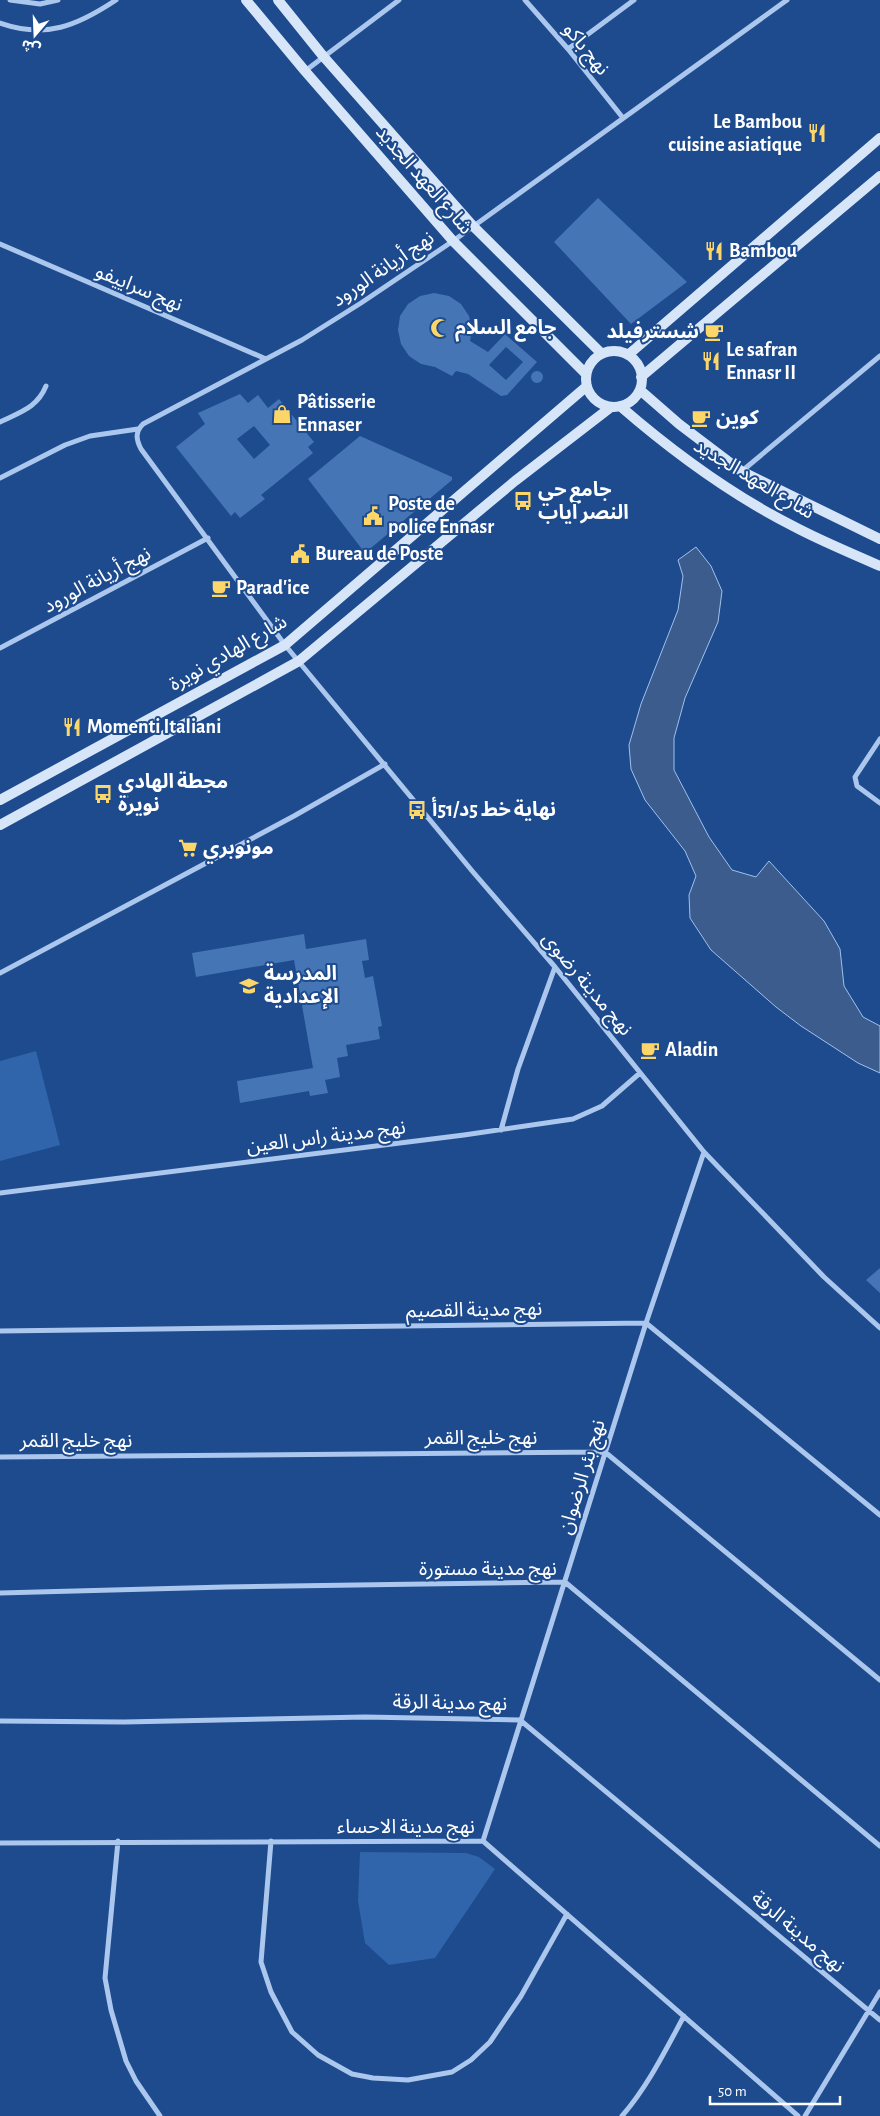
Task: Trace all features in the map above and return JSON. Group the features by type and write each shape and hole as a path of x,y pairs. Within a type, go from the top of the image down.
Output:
{"main road":[{"name":"شارع العهد الجديد","path":"246,0 305,71 453,241 586,374"},
{"name":"شارع العهد الجديد","path":"278,0 323,56 473,226 602,354"},
{"path":"628,355 880,138"},
{"path":"641,376 880,176"},
{"path":"615,352 628,355 637,364 641,376 640,390 632,401 615,407 598,402 593,398 587,386 586,374 589,366 602,354 615,352"},
{"name":"شارع الهادي نويرة","path":"0,800 285,645 587,386"},
{"name":"شارع العهد الجديد","path":"640,390 679,424 741,471 880,539"},
{"name":"شارع العهد الجديد","path":"615,407 728,488 792,526 880,566"},
{"name":"شارع الهادي نويرة","path":"0,825 299,661 515,481 615,407"}],"street":[{"path":"10,0 40,4 58,0"},
{"path":"0,23 16,29 49,31 87,17 116,0"},
{"path":"305,71 399,0"},
{"name":"نهج باكو","path":"525,0 568,49 623,118"},
{"path":"568,49 634,0"},
{"name":"نهج أريانة الورود","path":"138,429 143,424 266,359 361,303 453,241 787,0"},
{"name":"نهج سراييفو","path":"0,244 266,359"},
{"path":"741,471 880,356"},
{"path":"0,422 36,404 42,397 46,386"},
{"path":"0,478 65,446 90,436 138,429 136,437 141,449 285,645"},
{"name":"نهج أريانة الورود","path":"0,648 208,538"},
{"name":"نهج مدينة رضوى","path":"285,645 473,872 555,967 704,1152 824,1277 880,1328"},
{"path":"880,739 855,777 857,786 880,803"},
{"path":"0,973 294,816 385,764"},
{"path":"501,1130 518,1070 555,967"},
{"name":"نهج مدينة راس العين","path":"0,1193 501,1130 573,1119 602,1106 640,1073"},
{"name":"نهج بئر الرضوان","path":"483,1841 646,1323 704,1152"},
{"path":"646,1323 880,1515"},
{"name":"نهج مدينة القصيم","path":"0,1330 646,1323"},
{"path":"605,1452 880,1680"},
{"name":"نهج خليج القمر","path":"0,1457 605,1452"},
{"name":"نهج مدينة مستورة","path":"0,1593 225,1587 564,1582 880,1846"},
{"name":"نهج مدينة الرقة","path":"0,1721 124,1722 366,1717 520,1720 880,2020"},
{"path":"118,1841 105,1978 111,2010 126,2061 136,2081 160,2116"},
{"name":"نهج مدينة الاحساء","path":"0,1843 118,1841 483,1841 798,2116"},
{"path":"272,1841 262,1962 271,1992 292,2032 318,2055 352,2074 372,2078 408,2080 452,2072 471,2060 490,2042 521,1996 566,1914"},
{"path":"805,2116 880,1992"},
{"path":"622,2116 636,2100 648,2081 684,2016"}],"shaded area":[{"path":"696,547 711,566 722,591 718,622 685,698 674,738 674,770 709,837 732,870 756,877 769,861 824,921 840,949 844,986 863,1017 880,1026 880,1073 858,1063 801,1026 776,1007 711,950 690,918 689,895 696,876 685,851 645,800 631,769 629,745 641,704 678,610 683,576 678,560"},
{"path":"36,1051 60,1145 0,1161 0,1061"},
{"path":"360,1852 466,1853 479,1857 495,1869 435,1958 389,1965 365,1943 358,1901"}],"building":[{"path":"598,198 687,282 631,324 554,242"},
{"path":"434,293 449,296 461,304 469,316 472,330 470,341 488,352 505,334 537,362 507,395 501,396 468,374 456,371 452,376 435,367 421,364 409,356 401,344 398,330 400,316 408,304 420,296","holes":["506,347 523,362 506,380 489,365"]},
{"path":"539,371 542,372 542,382 535,383 532,382 531,375 532,372"},
{"path":"240,394 248,403 258,395 268,408 279,399 314,442 308,447 313,453 261,495 265,499 240,518 235,512 231,516 176,447 205,424 198,413","holes":["254,426 270,445 254,459 237,439"]},
{"name":"Poste de police Ennasr","path":"360,436 452,477 452,480 365,553 308,479"},
{"path":"304,934 306,949 366,939 369,960 362,961 365,978 373,976 382,1026 378,1027 380,1039 346,1045 348,1056 337,1058 340,1077 325,1080 328,1093 310,1096 309,1091 240,1103 237,1081 313,1068 294,960 196,977 192,953"},
{"path":"880,1268 880,1293 866,1280"}],"place":[{"name":"Le Bambou cuisine asiatique","path":"817,133"},
{"name":"Bambou","path":"714,251"},
{"name":"جامع السلام","path":"440,328"},
{"name":"شسترفيلد","path":"714,332"},
{"name":"Le safran Ennasr II","path":"711,361"},
{"name":"Pâtisserie Ennaser","path":"282,414"},
{"name":"كوين","path":"701,418"},
{"name":"جامع حي النصر اياب","path":"523,501"},
{"name":"Poste de police Ennasr","path":"373,516"},
{"name":"Bureau de Poste","path":"300,554"},
{"name":"Parad'ice","path":"221,588"},
{"name":"Momenti Italiani","path":"72,727"},
{"name":"مجطة الهادي نويرة","path":"103,794"},
{"name":"نهاية خط 5د/51أ","path":"417,810"},
{"name":"مونوبري","path":"188,848"},
{"name":"المدرسة الإعدادية","path":"249,986"},
{"name":"Aladin","path":"650,1050"}]}
